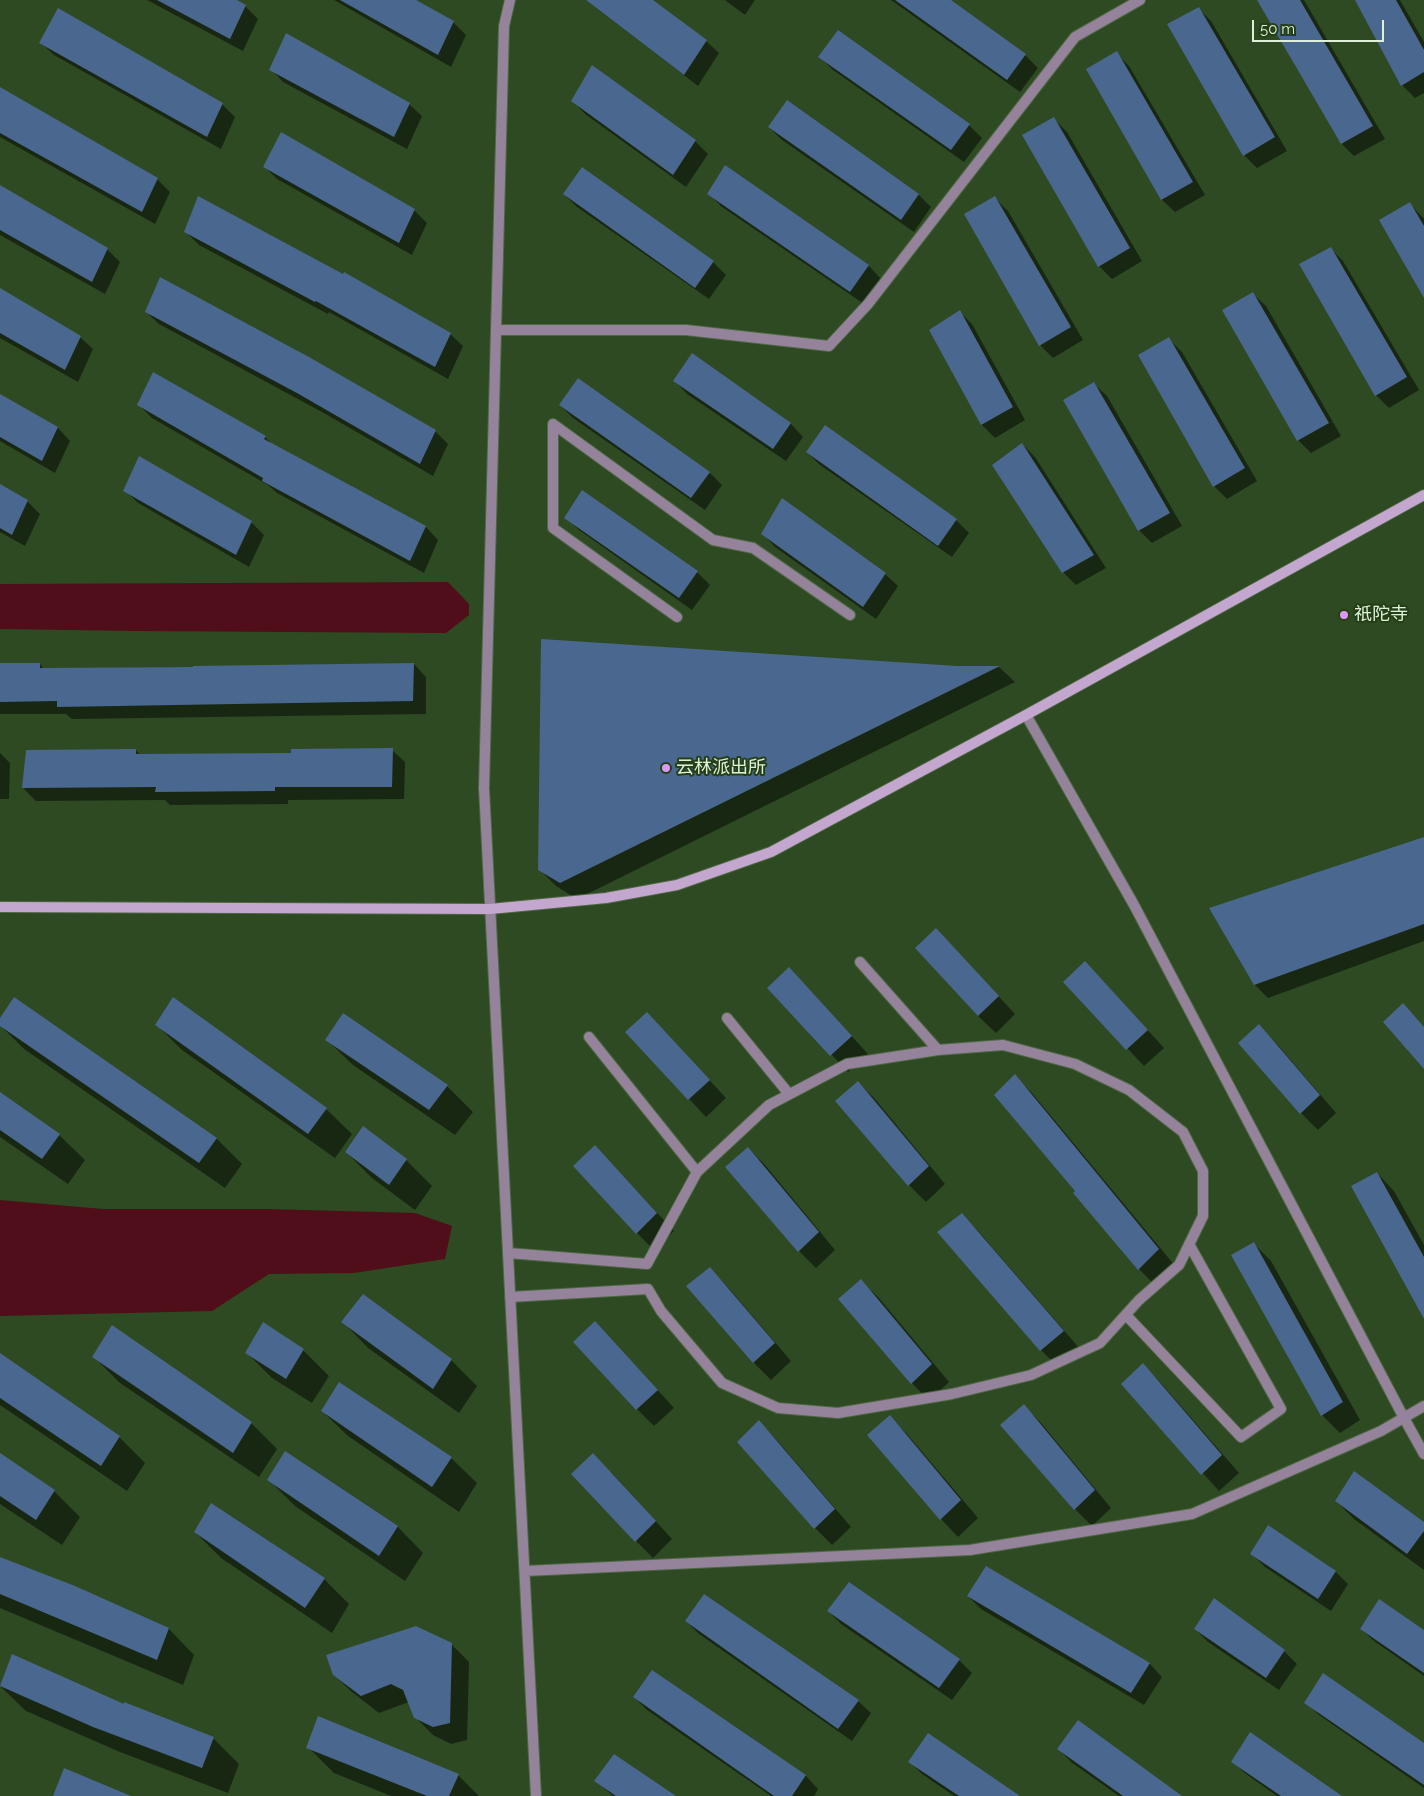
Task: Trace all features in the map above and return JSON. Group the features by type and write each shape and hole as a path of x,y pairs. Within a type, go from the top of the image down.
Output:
{"street":[{"path":"510,0 504,26 484,788 536,1796"},
{"path":"496,330 686,330 828,346 868,304 1075,36 1140,0"},
{"path":"677,617 553,528 553,424 713,540 753,548 850,615"},
{"path":"0,907 490,909 606,898 668,886 761,855 779,847 1026,715 1424,494"},
{"path":"1026,715 1134,905 1424,1454"},
{"path":"860,962 938,1050"},
{"path":"727,1018 789,1094"},
{"path":"590,1037 697,1172"},
{"path":"508,1253 647,1264 697,1172 770,1105 847,1064 938,1050 1003,1045 1075,1064 1129,1090 1183,1132 1203,1171 1203,1216 1179,1265 1139,1300 1100,1343 1031,1375 952,1394 838,1413 778,1408 722,1383 661,1311 648,1289 510,1297"},
{"path":"1126,1315 1241,1436 1281,1409 1189,1244"},
{"path":"525,1571 970,1550 1192,1514 1381,1431 1424,1406"}],"shaded area":[{"path":"448,582 469,604 469,615 446,633 0,629 0,584"},
{"path":"0,1200 103,1209 267,1209 415,1213 452,1226 445,1259 354,1273 269,1274 212,1311 0,1316"}],"building":[{"path":"157,0 237,0 246,5 230,39"},
{"path":"340,0 416,0 454,21 438,55"},
{"path":"586,0 653,0 707,40 684,75"},
{"path":"895,0 951,0 1026,54 1007,80"},
{"path":"1257,0 1300,0 1373,126 1341,144"},
{"path":"1355,0 1396,0 1424,50 1424,72 1401,86"},
{"path":"1199,7 1275,137 1243,156 1167,24"},
{"path":"58,8 223,103 207,137 39,43"},
{"path":"838,30 970,124 951,150 818,57"},
{"path":"286,33 410,103 394,137 269,70"},
{"path":"1117,51 1193,182 1161,200 1086,69"},
{"path":"592,65 696,140 673,175 571,101"},
{"path":"0,87 158,178 142,212 0,133"},
{"path":"787,100 919,194 901,220 768,127"},
{"path":"1054,117 1130,248 1098,267 1022,135"},
{"path":"281,132 415,209 399,243 263,167"},
{"path":"725,165 869,265 850,292 707,194"},
{"path":"582,167 714,261 695,288 563,194"},
{"path":"0,185 108,248 92,282 0,230"},
{"path":"198,196 343,274 344,272 451,333 435,367 316,301 184,232"},
{"path":"995,196 1071,327 1039,346 964,214"},
{"path":"1410,202 1424,226 1424,298 1379,220"},
{"path":"1331,247 1407,377 1375,396 1299,264"},
{"path":"160,277 309,357 436,430 420,464 297,393 145,312"},
{"path":"0,288 81,336 65,370 0,333"},
{"path":"1253,292 1329,423 1297,441 1222,310"},
{"path":"960,310 1013,407 981,425 929,330"},
{"path":"1169,337 1245,468 1213,487 1138,355"},
{"path":"692,353 791,423 773,449 673,381"},
{"path":"153,372 266,436 264,439 426,526 410,561 262,481 263,478 137,405"},
{"path":"578,378 710,472 691,498 559,405"},
{"path":"1094,382 1170,513 1138,531 1063,400"},
{"path":"0,394 58,427 42,461 0,437"},
{"path":"825,425 957,519 938,546 806,452"},
{"path":"1022,443 1094,555 1062,573 992,465"},
{"path":"139,456 252,521 236,555 123,491"},
{"path":"0,484 28,500 12,535 0,528"},
{"path":"582,490 698,571 679,598 564,518"},
{"path":"782,498 886,573 863,607 761,534"},
{"name":"云林派出所","path":"541,639 957,666 1000,666 560,883 538,870"},
{"path":"0,663 40,663 40,668 414,663 413,701 57,707 57,701 0,702"},
{"path":"393,748 392,787 275,787 275,791 155,792 156,787 22,788 26,750 136,749 136,754 291,753 291,749"},
{"path":"1424,837 1424,924 1254,985 1209,908"},
{"path":"936,928 999,996 978,1016 915,948"},
{"path":"1085,961 1148,1030 1126,1050 1063,982"},
{"path":"789,967 852,1036 830,1056 767,988"},
{"path":"14,997 217,1138 199,1163 0,1026 0,1018"},
{"path":"173,997 327,1108 308,1134 155,1025"},
{"path":"1403,1003 1424,1027 1424,1069 1383,1022"},
{"path":"647,1012 710,1080 688,1100 625,1032"},
{"path":"343,1013 448,1085 429,1110 325,1040"},
{"path":"1259,1024 1320,1095 1300,1114 1238,1043"},
{"path":"1015,1074 1159,1249 1138,1270 1073,1193 1075,1191 994,1095"},
{"path":"858,1081 929,1166 908,1186 835,1101"},
{"path":"0,1092 60,1134 42,1159 0,1130"},
{"path":"363,1126 407,1159 389,1185 345,1152"},
{"path":"595,1145 657,1213 636,1234 573,1166"},
{"path":"748,1147 819,1232 798,1252 725,1167"},
{"path":"1377,1172 1424,1257 1424,1319 1351,1186"},
{"path":"962,1213 1064,1331 1040,1351 937,1232"},
{"path":"1254,1242 1343,1402 1321,1416 1231,1255"},
{"path":"710,1267 775,1343 753,1363 686,1286"},
{"path":"861,1279 932,1364 911,1384 838,1299"},
{"path":"363,1294 452,1359 433,1389 341,1322"},
{"path":"595,1321 658,1390 636,1410 573,1342"},
{"path":"263,1322 304,1349 286,1379 245,1353"},
{"path":"112,1325 252,1422 233,1453 92,1357"},
{"path":"0,1353 120,1436 101,1466 0,1398"},
{"path":"1143,1363 1222,1455 1201,1475 1121,1384"},
{"path":"339,1382 452,1457 432,1487 321,1411"},
{"path":"1024,1404 1095,1490 1074,1510 1000,1425"},
{"path":"890,1415 961,1500 940,1520 867,1435"},
{"path":"759,1420 835,1509 814,1529 737,1442"},
{"path":"285,1451 398,1526 379,1556 267,1480"},
{"path":"0,1453 55,1490 36,1520 0,1496"},
{"path":"593,1453 656,1521 635,1542 571,1474"},
{"path":"1354,1471 1424,1522 1424,1531 1407,1554 1335,1501"},
{"path":"211,1503 325,1578 305,1608 194,1532"},
{"path":"1268,1525 1336,1571 1318,1599 1250,1554"},
{"path":"0,1557 75,1586 169,1628 157,1660 0,1594"},
{"path":"986,1566 1150,1663 1131,1693 967,1596"},
{"path":"849,1582 960,1659 939,1688 827,1611"},
{"path":"704,1594 859,1700 838,1729 685,1621"},
{"path":"1214,1598 1285,1650 1266,1678 1194,1629"},
{"path":"1379,1599 1424,1630 1424,1673 1360,1629"},
{"path":"416,1626 452,1643 450,1723 433,1727 414,1718 403,1690 391,1684 361,1696 333,1675 326,1655"},
{"path":"12,1654 124,1704 124,1702 214,1737 202,1768 93,1727 0,1686"},
{"path":"652,1670 806,1775 792,1796 774,1796 633,1697"},
{"path":"1323,1673 1424,1743 1424,1785 1304,1703"},
{"path":"318,1716 459,1774 449,1796 427,1796 306,1748"},
{"path":"1078,1720 1182,1796 1123,1796 1057,1749"},
{"path":"1250,1732 1342,1796 1281,1796 1231,1762"},
{"path":"928,1733 1020,1796 959,1796 908,1762"},
{"path":"614,1754 676,1796 616,1796 594,1781"},
{"path":"64,1768 131,1796 53,1796"}],"place":[{"name":"祇陀寺","path":"1344,615"},
{"name":"云林派出所","path":"666,768"}]}
